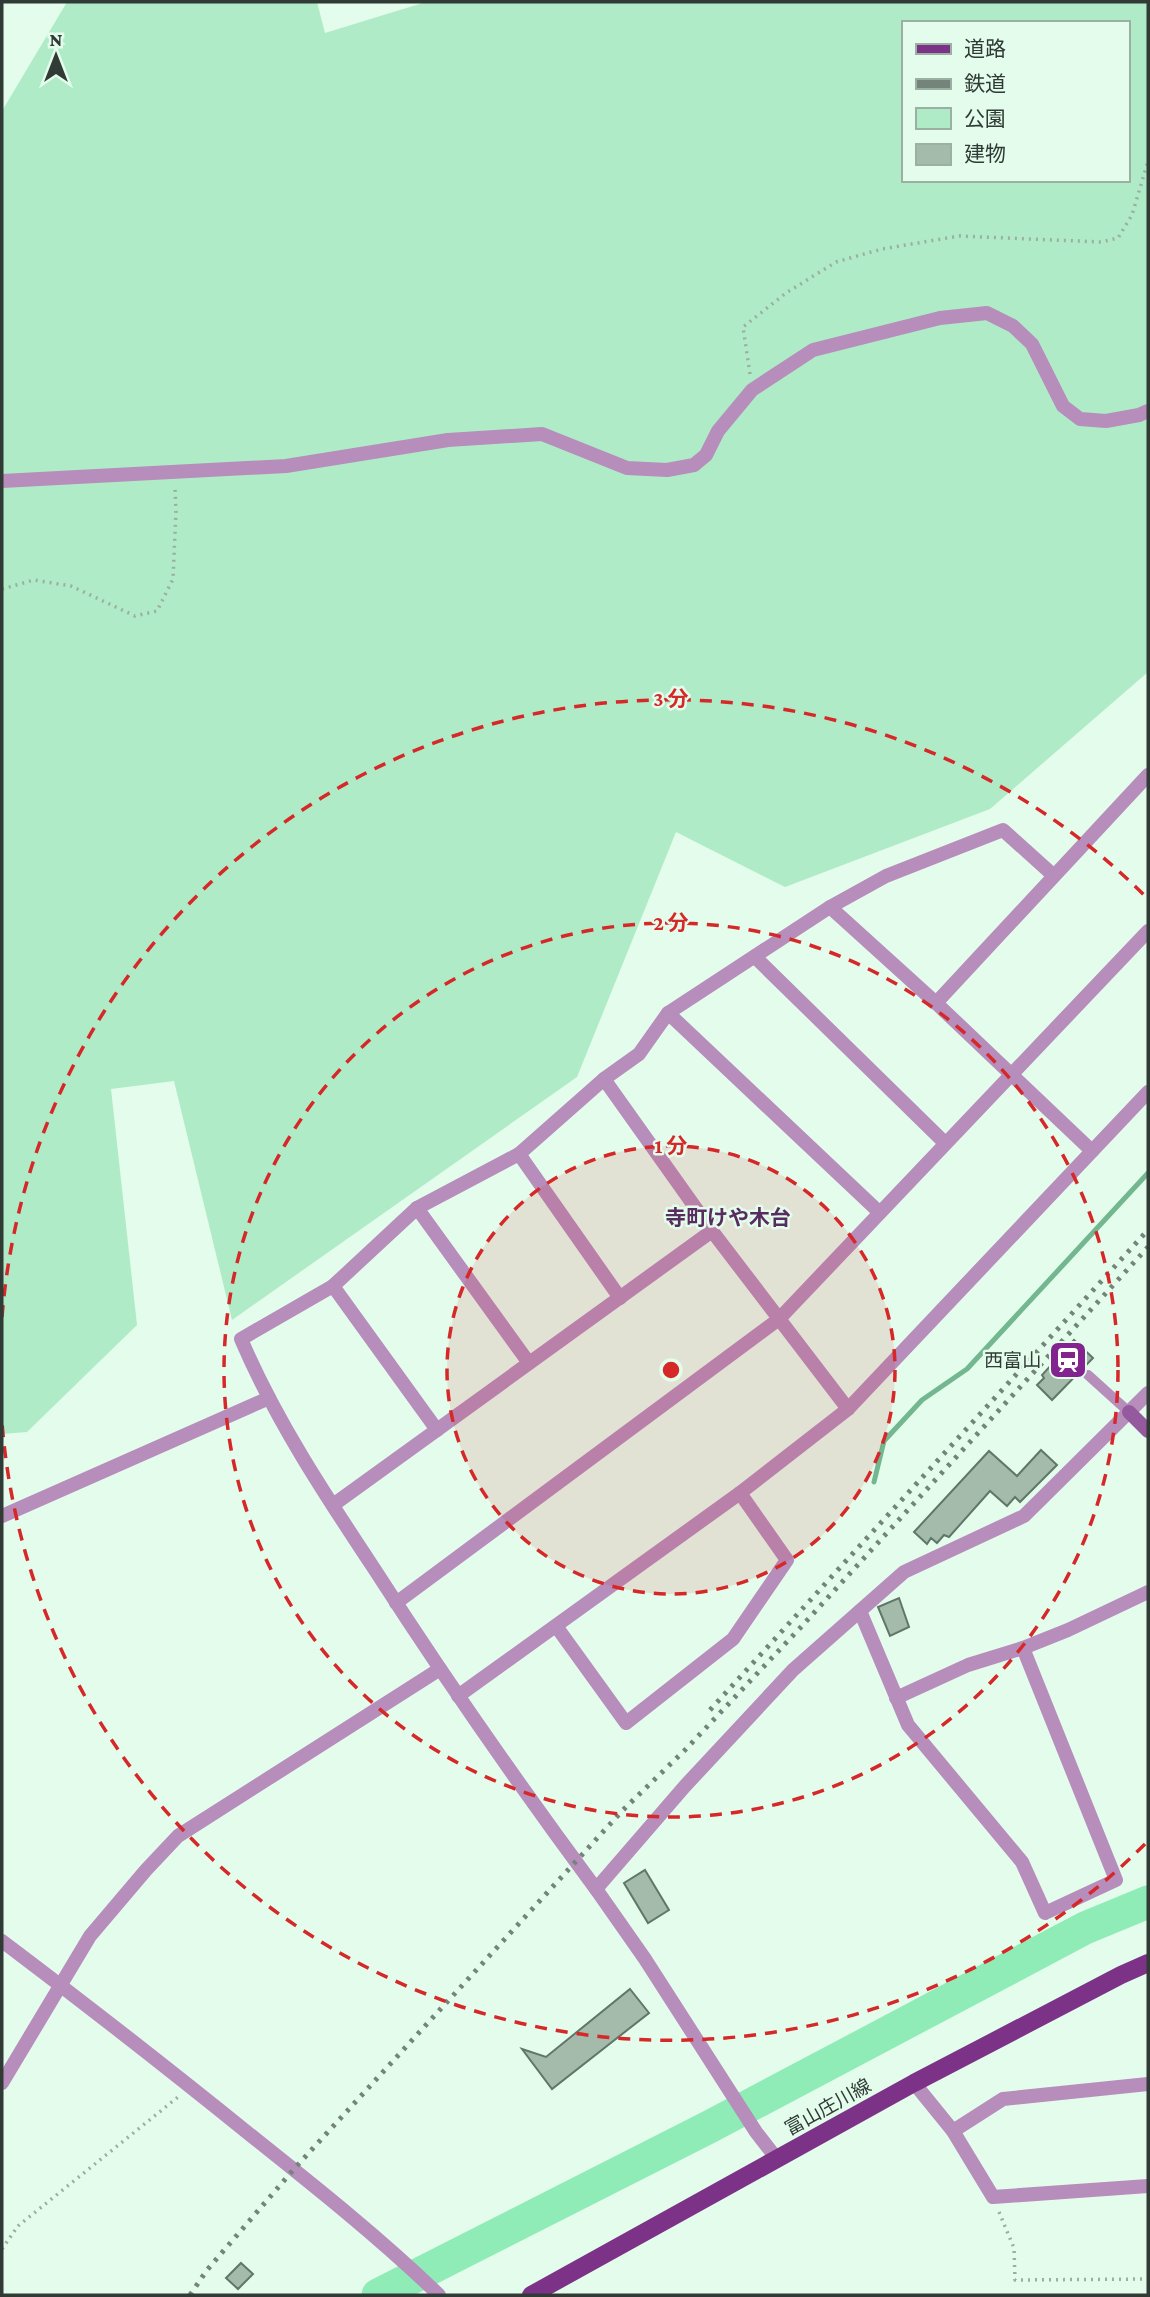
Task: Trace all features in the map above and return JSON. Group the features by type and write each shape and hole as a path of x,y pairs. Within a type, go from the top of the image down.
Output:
{"main road":[{"path":"1129,1412 1148,1431"},
{"name":"富山庄川線","path":"531,2295 914,2083 1148,1963"}],"street":[{"path":"2,481 286,466 448,440 542,434 627,468 667,470 694,465 706,455 718,431 752,390 813,350 940,318 987,313 1013,326 1032,344 1063,406 1080,419 1106,421 1148,411"},
{"path":"936,1003 1148,775"},
{"path":"777,2159 732,2096 645,1959 458,1696 396,1603 333,1506 270,1398 241,1339 333,1286 416,1208 519,1154 604,1079 639,1054 668,1013 830,907 886,876 1003,830 1054,876"},
{"path":"830,907 1092,1151"},
{"path":"396,1603 779,1319 1148,931"},
{"path":"755,957 945,1143"},
{"path":"668,1013 879,1212"},
{"path":"604,1079 712,1231 848,1409"},
{"path":"458,1696 740,1493 848,1409 1148,1092"},
{"path":"519,1154 620,1298"},
{"path":"416,1208 529,1363"},
{"path":"333,1506 712,1231"},
{"path":"333,1286 436,1430"},
{"path":"596,1889 685,1786 793,1670 904,1572 1024,1516 1148,1393"},
{"path":"2,1516 270,1398"},
{"path":"556,1626 626,1723 733,1639 787,1560 740,1493"},
{"path":"896,1698 968,1665 1023,1648 1148,1592"},
{"path":"860,1611 908,1725 1022,1863 1045,1913 1116,1881 1023,1648"},
{"path":"2,2083 90,1936 178,1836 440,1669"},
{"path":"2,1941 191,2087 405,2263 438,2294"},
{"path":"914,2083 953,2132 993,2197 1148,2186"},
{"path":"953,2132 1003,2099 1148,2084"}],"lane":[{"path":"1088,1375 1129,1412"}],"path":[{"path":"752,390 744,327 786,293 836,262 882,249 959,236 1101,242 1118,238 1132,215 1148,161"},
{"path":"2,589 34,580 71,586 135,617 157,611 173,579 177,511 174,470"},
{"path":"2,2249 18,2226 191,2087"},
{"path":"993,2197 1014,2248 1015,2280 1148,2279"}],"green space":[{"path":"67,2 317,2 325,33 426,2 1148,2 1148,672 990,809 785,887 676,832 577,1077 232,1320 174,1081 111,1089 137,1325 27,1432 2,1434 2,111"}],"building":[{"path":"1074,1340 1093,1358 1052,1400 1037,1385 1044,1378 1042,1375"},
{"path":"1041,1450 1057,1465 1020,1502 1015,1497 1007,1506 990,1491 949,1537 944,1535 937,1543 931,1538 927,1544 914,1532 989,1451 1017,1476"},
{"path":"899,1598 909,1627 890,1636 878,1607"},
{"path":"645,1870 669,1910 648,1923 624,1883"},
{"path":"630,1989 649,2013 552,2089 522,2049 546,2057"},
{"path":"241,2263 253,2274 238,2289 226,2278"}],"waterway":[{"path":"874,1482 884,1441 922,1400 967,1369 1148,1173"},
{"path":"378,2295 711,2126 1085,1928 1148,1902"}],"railway":[{"path":"710,1710 1148,1230"},
{"path":"190,2295 207,2270 294,2169 623,1810 686,1749 801,1627 1148,1247"}],"place":[{"name":"西富山","path":"1068,1360"}],"district":[{"name":"寺町けや木台","path":"728,1218"}]}
